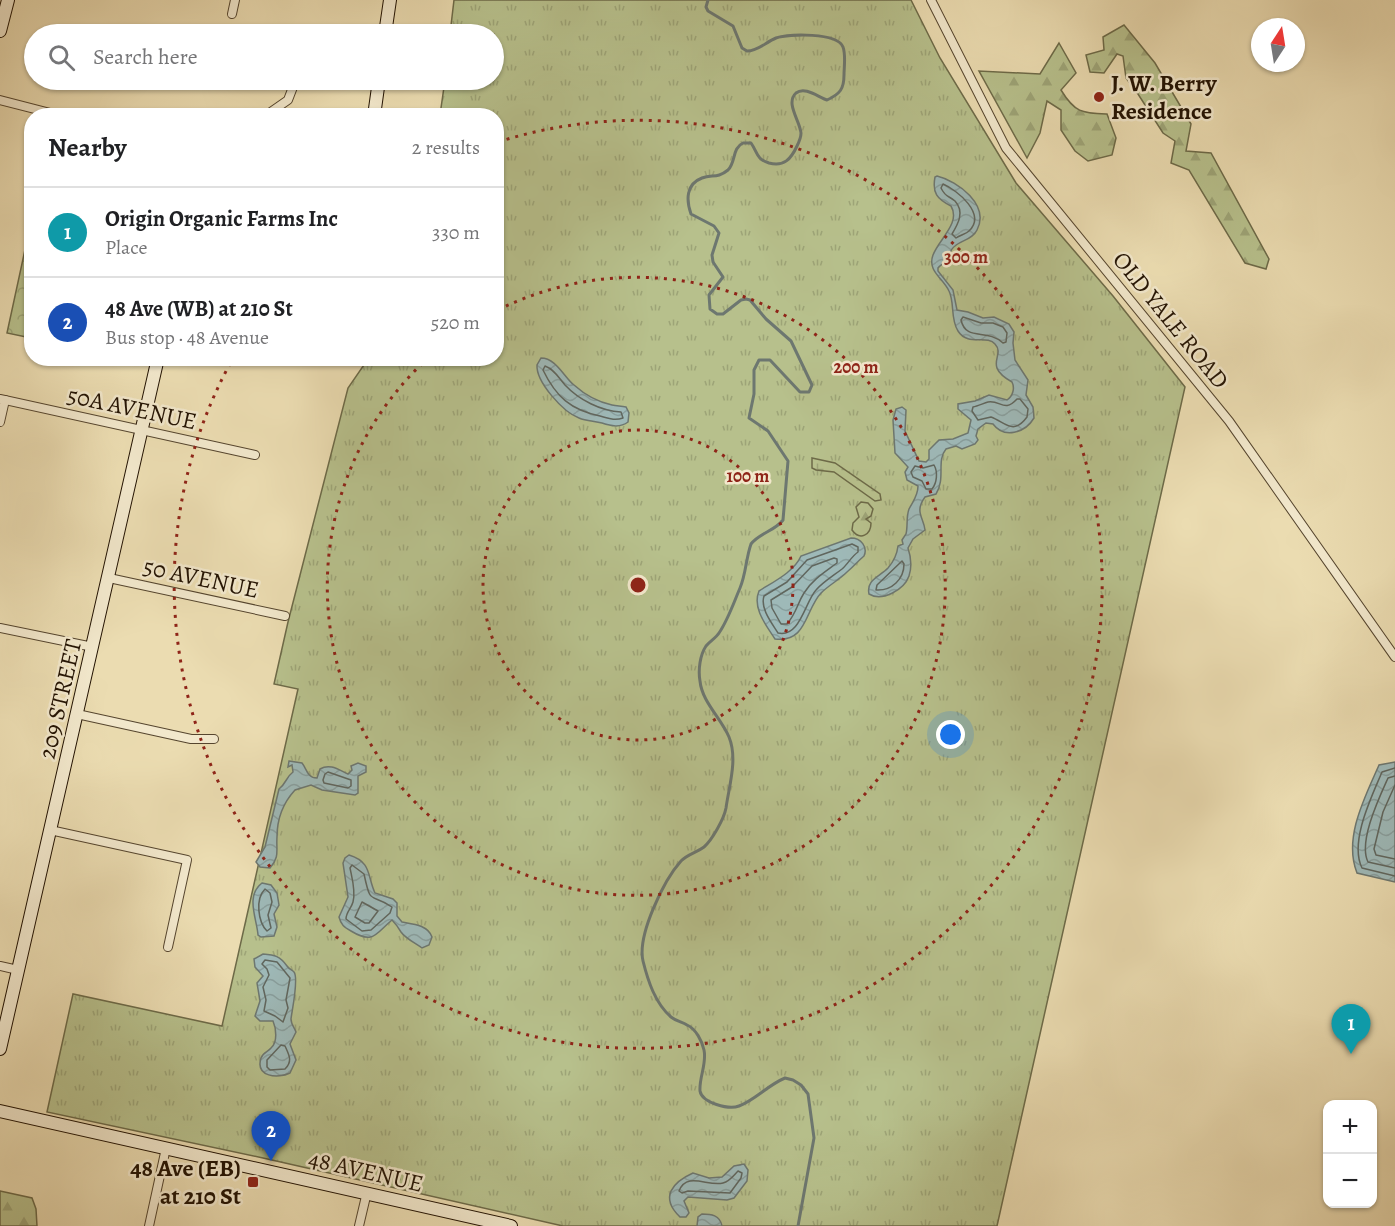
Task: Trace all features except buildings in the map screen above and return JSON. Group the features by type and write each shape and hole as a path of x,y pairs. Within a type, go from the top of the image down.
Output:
{"street":[{"path":"0,31 8,0"},
{"path":"232,14 235,0"},
{"path":"386,24 390,0"},
{"name":"OLD YALE ROAD","path":"931,0 1006,148 1229,421 1395,657"},
{"path":"279,108 288,100 292,90"},
{"path":"375,108 378,90"},
{"path":"0,100 31,108"},
{"name":"209 STREET","path":"0,1049 156,366"},
{"path":"0,422 2,400"},
{"name":"50A AVENUE","path":"2,400 255,455"},
{"name":"50 AVENUE","path":"109,578 285,616"},
{"path":"0,628 93,647"},
{"path":"77,714 191,739 214,739"},
{"path":"50,830 187,860 168,947"},
{"path":"0,966 18,970"},
{"name":"48 AVENUE","path":"0,1111 511,1226"},
{"path":"149,1226 166,1148"},
{"path":"359,1226 367,1192"}],"green space":[{"path":"454,0 911,0 940,58 1016,183 1113,296 1185,387 997,1226 563,1226 47,1112 73,994 222,1026 298,689 274,684 348,388 363,366 504,366 504,108 441,108 444,90 504,90 504,24 451,24"},
{"path":"1124,25 1155,63 1191,124 1186,151 1211,153 1269,259 1266,269 1245,263 1189,170 1171,163 1175,141 1163,133 1126,78 1123,56 1117,54 1104,73 1090,72 1086,55 1104,50 1103,37"},
{"path":"1059,43 1076,73 1061,90 1080,110 1107,114 1116,138 1112,155 1088,161 1075,151 1061,130 1061,110 1047,101 1040,133 1027,158 979,71 1040,74"},
{"path":"24,254 24,336 7,333"},
{"path":"812,458 835,463 880,494 881,500 875,501 834,472 812,468"},
{"path":"861,502 868,503 873,509 871,516 866,519 871,523 871,527 862,536 852,530 853,523 859,517 856,507"},
{"path":"0,1191 32,1198 36,1209 37,1226 0,1226"}],"water":[{"path":"937,176 954,183 970,195 976,203 980,221 975,233 953,248 938,271 953,290 957,310 983,318 994,317 1009,324 1014,332 1015,360 1028,380 1026,395 1033,407 1034,418 1020,430 1008,433 993,424 986,423 978,429 976,436 978,440 975,444 962,449 956,446 946,449 942,459 939,488 936,494 925,497 920,507 925,530 913,539 908,548 911,562 909,576 898,590 880,597 869,594 869,585 890,565 898,546 903,544 908,512 918,490 918,486 907,480 905,472 908,467 895,453 893,420 896,409 902,407 906,410 905,431 919,461 926,462 929,459 929,450 939,440 953,439 968,433 971,420 958,409 958,404 975,401 989,395 1007,400 1013,389 1012,382 998,371 996,366 998,348 995,344 987,340 972,340 962,336 958,331 949,291 932,266 933,255 953,219 951,206 942,201 935,191 934,183"},
{"path":"541,358 555,364 582,392 607,404 626,407 629,413 628,422 619,426 609,425 582,419 566,410 541,380 537,365"},
{"path":"851,538 863,544 864,556 821,593 799,631 786,639 775,639 764,622 757,604 759,591 788,572 801,556"},
{"path":"289,761 302,763 309,775 314,778 317,778 320,769 324,767 334,768 348,774 352,770 351,766 358,763 366,766 366,772 358,776 358,793 355,795 322,790 311,785 295,790 287,800 280,818 275,860 270,868 260,867 256,862 265,847 279,789 293,772 292,765 288,767"},
{"path":"1395,762 1395,882 1357,873 1353,860 1353,846 1357,818 1379,765"},
{"path":"349,855 362,862 368,870 375,893 393,899 397,903 397,916 402,922 420,926 430,933 432,937 429,945 422,948 410,940 392,920 370,937 359,935 343,925 339,917 348,897 343,863"},
{"path":"262,883 271,885 277,893 279,905 274,914 277,927 274,936 261,937 258,935 253,901 257,888"},
{"path":"263,954 279,958 295,975 296,987 291,1019 296,1032 290,1044 296,1060 290,1073 280,1076 264,1073 260,1064 264,1053 275,1042 276,1035 273,1021 260,1021 255,1016 260,1001 257,983 263,976 255,967 254,959"},
{"path":"744,1164 748,1170 747,1181 734,1198 727,1200 688,1197 684,1201 689,1213 686,1217 680,1217 674,1210 670,1203 671,1191 686,1177 693,1173 709,1178 722,1177 734,1166"},
{"path":"702,1214 717,1217 722,1226 697,1226 698,1217"}],"waterway":[{"path":"708,0 706,7 708,11 733,26 742,48 747,51 776,38 791,36 812,35 839,42 844,54 844,80 835,96 827,100 803,91 796,93 793,97 792,107 801,135 795,151 786,161 779,164 765,161 759,158 751,143 743,143 737,148 728,170 697,181 690,188 688,203 691,214 714,226 719,233 712,255 713,262 723,277 709,295 710,309 717,314 723,314 741,300 750,300 766,319 791,341 812,385 809,392 800,392 770,360 759,360 754,370 754,394 749,418 768,431 788,461 783,520 751,544 742,583 731,611 719,633 706,646 700,663 701,689 726,730 732,745 732,772 725,813 707,844 681,861 667,881 653,908 642,950 643,961 656,998 671,1017 693,1029 700,1039 705,1055 700,1091 706,1099 723,1106 739,1106 785,1078 801,1085 808,1094 814,1138 798,1226"}],"place":[{"name":"J. W. Berry Residence","path":"1099,97"},
{"name":"Origin Organic Farms Inc","path":"1351,1054"},
{"name":"48 Ave (WB) at 210 St","path":"271,1161"},
{"name":"48 Ave (EB) at 210 St","path":"253,1182"}]}
